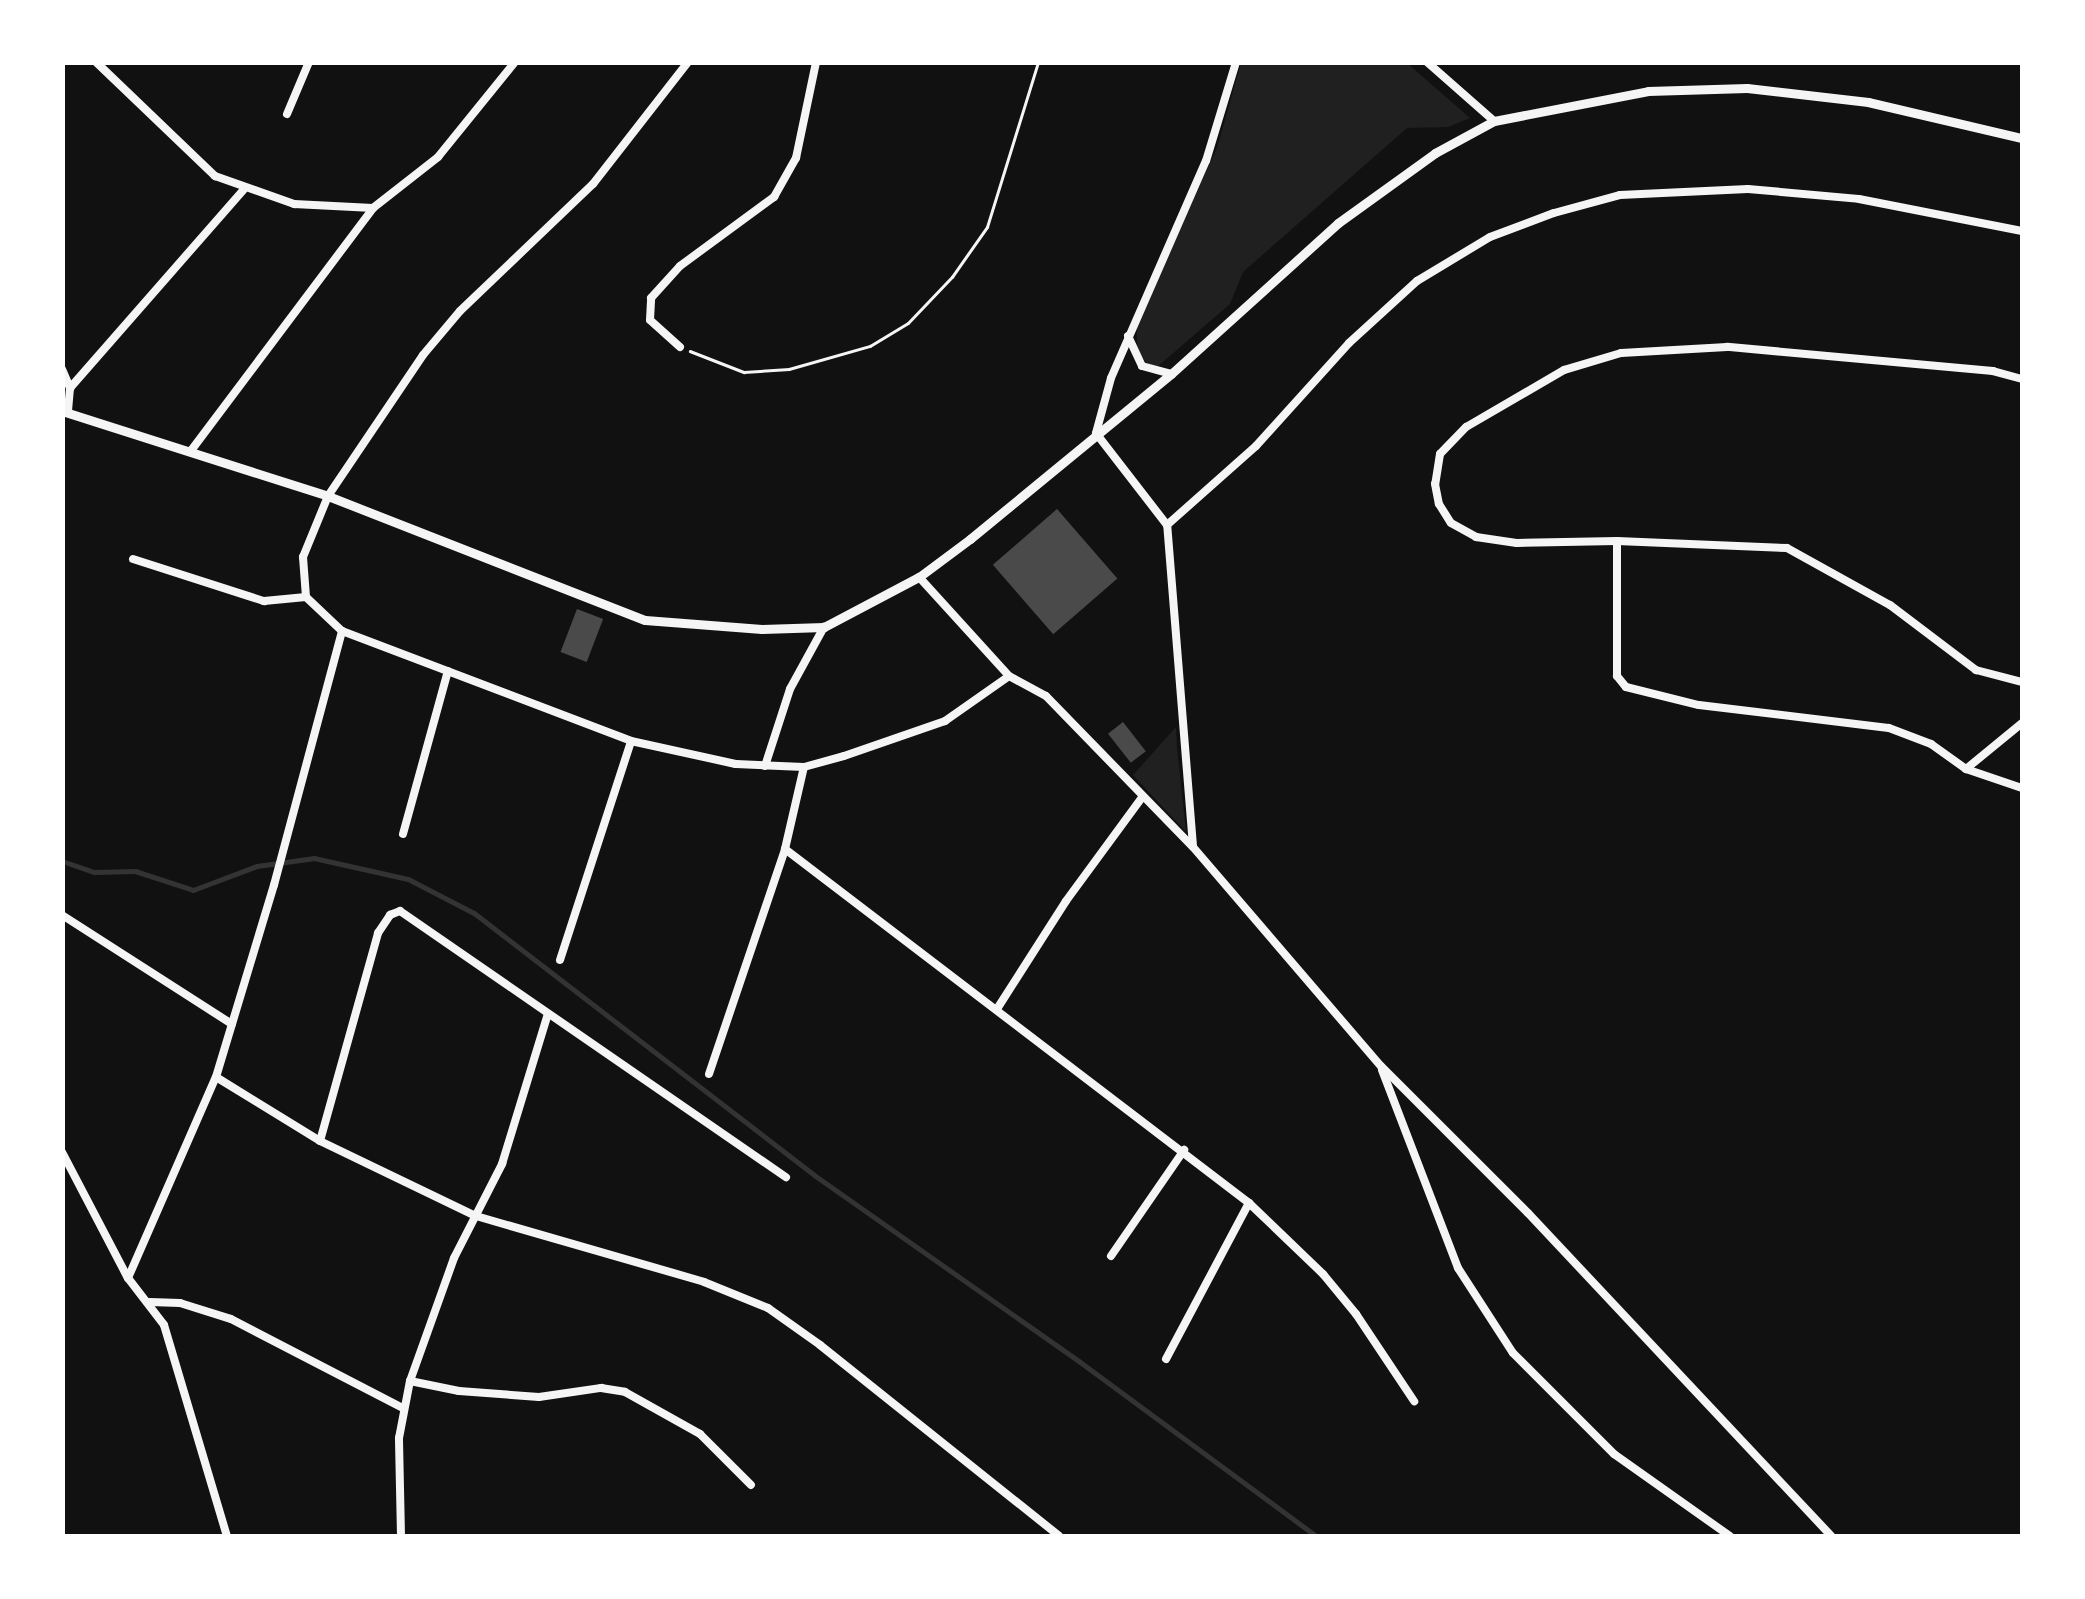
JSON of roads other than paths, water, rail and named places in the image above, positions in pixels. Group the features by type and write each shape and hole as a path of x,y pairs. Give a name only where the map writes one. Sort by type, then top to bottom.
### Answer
{"street":[{"path":"96,62 215,176 294,204 373,208"},
{"path":"287,114 309,62"},
{"path":"190,452 373,208 438,157 515,62"},
{"path":"688,62 583,194 439,334 328,496 303,557 306,597 342,631 631,740 704,760 804,768 945,721 1008,676"},
{"path":"680,347 650,320 647,308 651,298 680,266 774,196 796,158 816,62"},
{"path":"1193,846 1167,525 1096,434 1101,405 1128,336 1206,161 1236,62"},
{"path":"1426,62 1494,122"},
{"path":"244,188 70,388 65,412 328,496 645,620 762,628 824,626 919,577 1170,374 1367,201 1435,154 1494,122 1648,91 1747,88 1868,102 2022,138"},
{"path":"1167,525 1256,446 1349,343 1417,282 1490,237 1554,213 1620,195 1748,189 1859,199 2022,231"},
{"path":"1128,336 1142,366 1170,374"},
{"path":"2022,379 1993,370 1727,347 1621,353 1564,370 1466,427 1440,454 1436,484 1450,523 1476,537 1517,543 1617,541 1788,548 1890,605 1976,670 2022,682"},
{"path":"62,369 70,388"},
{"path":"1617,541 1620,684 1698,705 1866,724 1913,736 1966,768 2022,788"},
{"path":"132,559 264,600 306,597"},
{"path":"919,577 1008,676 1046,696 1193,846 1381,1066 1528,1213 1831,1536"},
{"path":"765,766 790,689 824,626"},
{"path":"128,1278 216,1077 274,886 342,631"},
{"path":"403,834 448,671"},
{"path":"1966,768 2022,723"},
{"path":"560,960 631,740"},
{"path":"708,1074 785,849 804,768"},
{"path":"996,1009 1066,901 1143,796"},
{"path":"785,849 1249,1203 1323,1274 1356,1314 1414,1401"},
{"path":"320,1142 378,933 390,914 400,911 413,916 786,1177"},
{"path":"62,916 232,1024"},
{"path":"401,1536 402,1408 454,1258 502,1164 548,1014"},
{"path":"1381,1066 1458,1268 1513,1353 1614,1454 1730,1536"},
{"path":"216,1077 320,1142 476,1216 704,1282 768,1308 820,1344 1059,1536"},
{"path":"1111,1256 1184,1150"},
{"path":"62,1152 128,1278 150,1302 173,1348 227,1536"},
{"path":"1166,1359 1249,1203"},
{"path":"150,1302 180,1303 231,1319 402,1408"},
{"path":"410,1381 459,1392 539,1397 600,1388 625,1392 700,1434 751,1485"}],"waterway":[{"path":"62,861 94,872 135,871 193,890 257,866 314,858 408,879 474,913 814,1175 1080,1362 1316,1536"}]}
